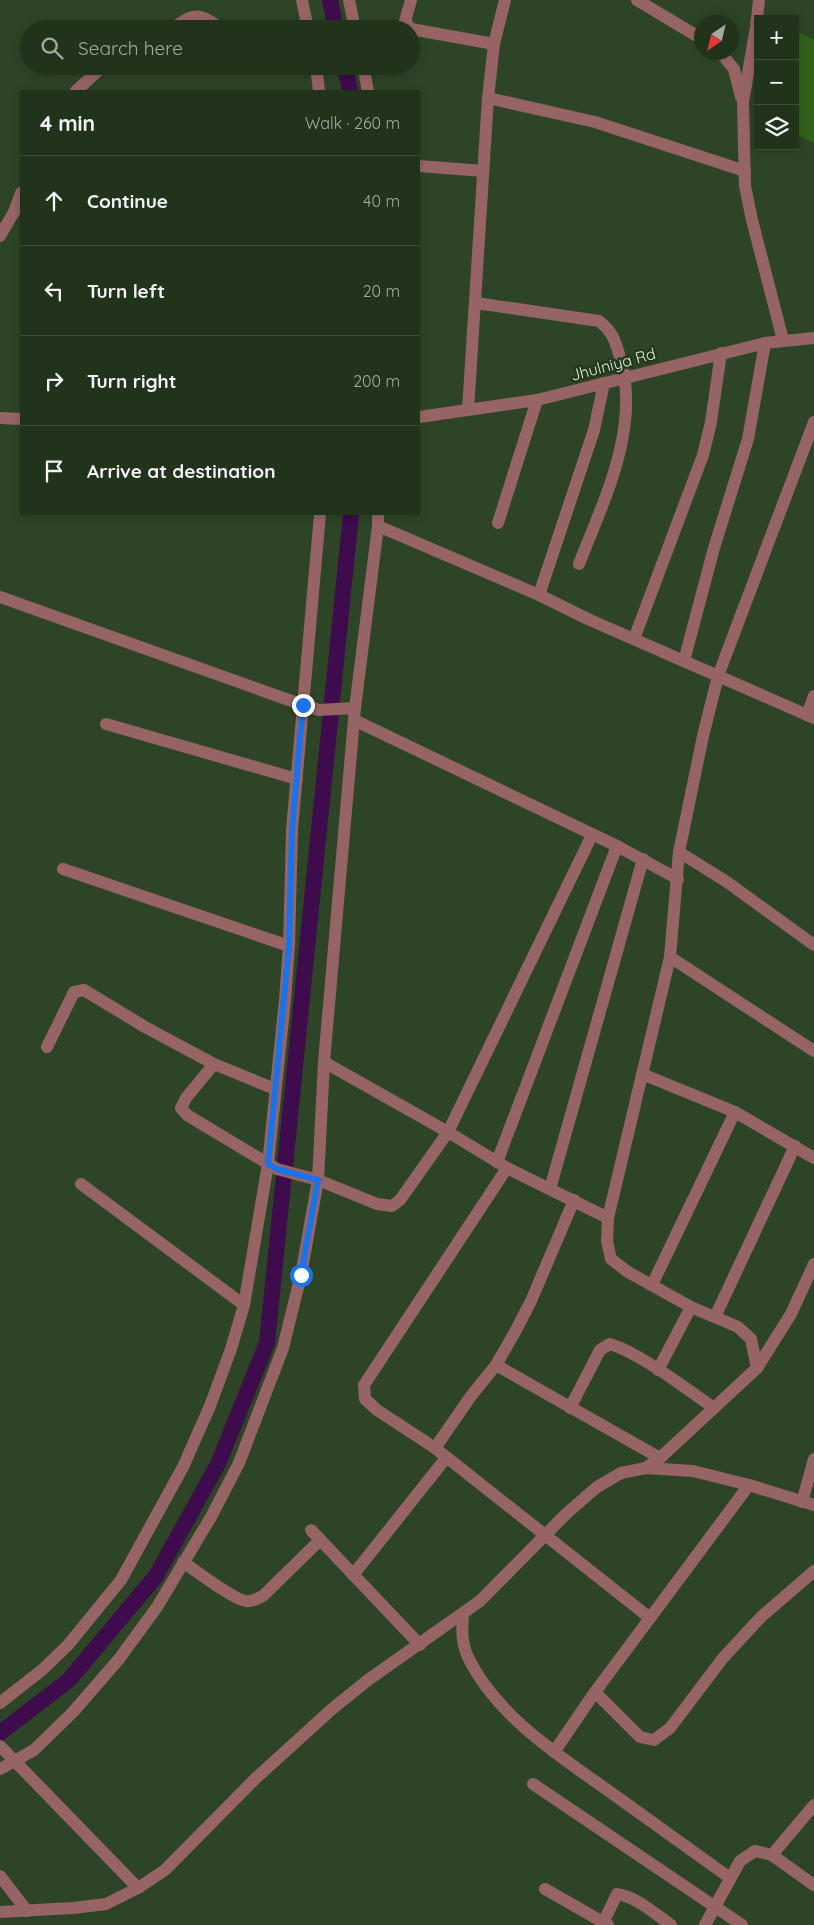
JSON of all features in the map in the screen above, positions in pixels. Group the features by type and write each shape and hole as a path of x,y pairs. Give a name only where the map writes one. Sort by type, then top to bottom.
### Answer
{"street":[{"path":"302,0 306,20"},
{"path":"349,0 353,20"},
{"path":"405,20 411,0"},
{"path":"468,410 488,98 494,44 505,0"},
{"path":"637,0 694,34"},
{"path":"742,102 759,0"},
{"path":"185,20 198,15 209,20"},
{"path":"420,31 494,44"},
{"path":"727,60 734,69 742,102 745,186 783,340"},
{"path":"77,90 93,75"},
{"path":"317,75 319,90"},
{"path":"365,75 368,90"},
{"path":"488,98 595,122 745,171"},
{"path":"420,166 483,171"},
{"path":"0,236 14,212 20,195"},
{"path":"476,304 600,322 610,330 625,376 626,410 617,458 609,487 579,564"},
{"name":"Jhulniya Rd","path":"420,417 537,400 604,384 625,376 765,343 814,338"},
{"path":"684,661 714,548 748,439 765,343"},
{"path":"634,638 703,456 711,422 721,353"},
{"path":"539,595 594,430 604,384"},
{"path":"498,523 537,400"},
{"path":"0,418 20,419"},
{"path":"757,1368 751,1339 738,1327 691,1307 628,1272 611,1259 607,1241 608,1218 670,957 679,852 703,736 718,676 814,422"},
{"path":"0,1703 42,1670 68,1645 121,1580 183,1467 210,1406 231,1349 244,1305 272,1166 275,1089 289,946 292,830 320,515"},
{"path":"0,1769 34,1750 73,1712 119,1659 157,1608 211,1517 239,1463 280,1356 301,1275 324,1062 351,713 378,520 590,620 811,716 814,696"},
{"path":"0,597 303,705 319,710 351,713 643,859 678,879"},
{"path":"106,724 297,779"},
{"path":"214,1064 186,1098 182,1108 187,1115 272,1166 377,1204 392,1206 400,1200 448,1132 592,835"},
{"path":"617,846 502,1165 364,1385 364,1399 377,1410 435,1448 650,1618"},
{"path":"679,852 727,882 814,945"},
{"path":"550,1189 643,859"},
{"path":"63,869 289,946"},
{"path":"670,957 814,1051"},
{"path":"47,1047 74,992 84,990 145,1027 214,1064 275,1089"},
{"path":"324,1062 448,1132 502,1165 608,1218"},
{"path":"642,1074 735,1112 814,1158"},
{"path":"652,1285 735,1112"},
{"path":"715,1317 795,1146"},
{"path":"81,1184 244,1305"},
{"path":"435,1448 496,1365 531,1301 574,1200"},
{"path":"646,1468 660,1458 757,1368 776,1341 791,1314 814,1264"},
{"path":"658,1370 691,1307"},
{"path":"570,1408 600,1350 610,1344 622,1348 658,1370 714,1408"},
{"path":"496,1365 660,1458"},
{"path":"353,1574 446,1458"},
{"path":"0,1912 27,1912 106,1904 138,1888 165,1870 255,1779 332,1708 480,1600 545,1535 597,1487 620,1473 646,1468 693,1471 750,1485 808,1503 814,1459"},
{"path":"554,1752 595,1692 750,1485"},
{"path":"311,1530 420,1645"},
{"path":"183,1562 231,1594 244,1601 254,1601 264,1595 320,1540"},
{"path":"595,1692 640,1737 654,1740 670,1728 723,1658 754,1624 814,1571"},
{"path":"463,1613 461,1638 468,1657 481,1679 524,1727 554,1752 730,1878"},
{"path":"1,1746 138,1888"},
{"path":"533,1784 715,1909 742,1925"},
{"path":"772,1855 814,1805"},
{"path":"705,1925 740,1861 756,1851 772,1855 814,1885"},
{"path":"0,1876 27,1912"},
{"path":"545,1889 604,1924 617,1894 626,1895 671,1925"}],"green space":[{"path":"799,32 814,40 814,143 799,136"}],"waterway":[{"path":"330,0 334,20"},
{"path":"347,75 350,90"},
{"path":"0,1733 69,1680 156,1576 218,1464 267,1343 351,515"}],"route":[{"path":"301,1275 318,1180 277,1169 268,1164 285,1000 289,946 292,830 303,705"}]}
